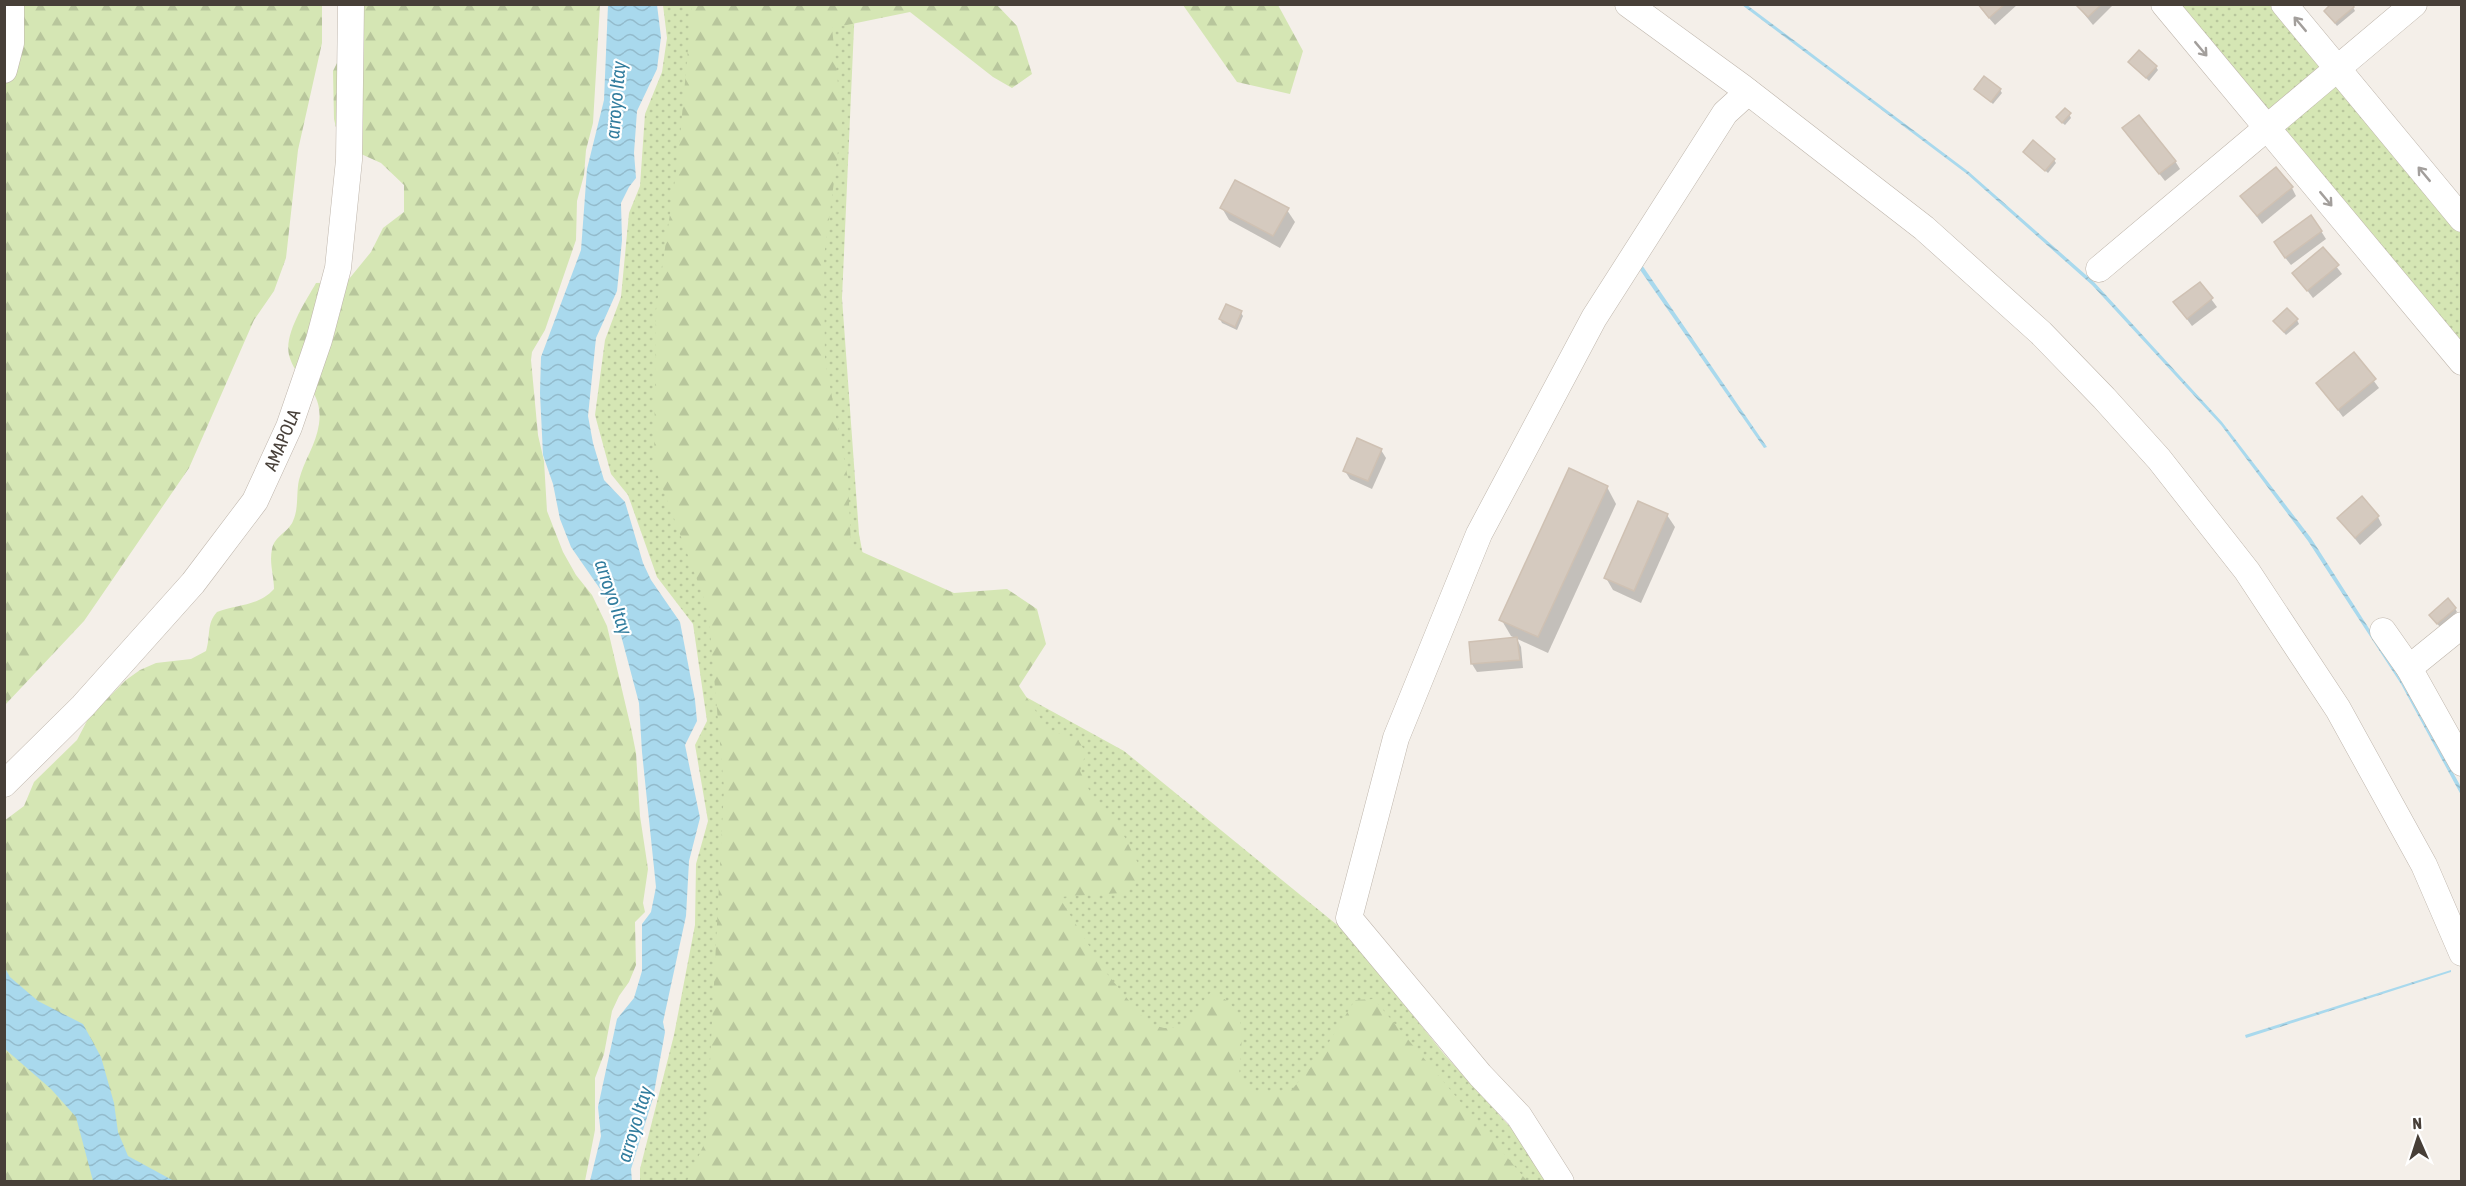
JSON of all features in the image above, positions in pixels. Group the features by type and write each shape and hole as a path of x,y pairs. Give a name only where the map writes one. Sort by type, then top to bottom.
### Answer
{"street":[{"path":"4,70 11,43 11,4"},
{"name":"AMAPOLA","path":"4,784 83,706 193,583 255,501 289,427 319,340 338,268 349,160 351,4"},
{"path":"1628,4 1748,92 1932,235 2041,333 2159,459 2247,571 2338,708 2424,865 2462,953"},
{"path":"2163,4 2462,362"},
{"path":"2284,4 2462,219"},
{"path":"2099,269 2414,4"},
{"path":"1561,1182 1519,1116 1480,1075 1349,918 1396,738 1479,534 1594,318 1725,113 1748,92"},
{"path":"2409,668 2462,625"},
{"path":"2383,631 2409,668 2462,763"}],"green space":[{"path":"5,5 322,5 322,43 298,150 286,258 274,291 254,320 189,468 84,621 5,705"},
{"path":"358,5 600,5 593,123 577,201 576,240 545,330 532,352 531,360 538,435 544,461 547,511 563,552 576,575 592,595 607,626 636,753 640,816 648,869 643,903 645,912 635,922 636,965 612,1011 604,1054 595,1078 595,1130 585,1181 5,1181 4,821 24,806 34,782 77,740 89,717 126,680 156,663 191,659 206,651 210,626 217,612 255,602 274,589 272,549 276,540 293,521 299,480 319,424 319,412 314,393 297,372 289,355 288,346 293,327 316,283 341,282 349,279 371,252 383,228 404,212 404,185 381,163 350,149 338,136 334,119 333,71 356,25"},
{"path":"663,5 855,5 842,298 859,534 874,614 850,1181 640,1181 640,1169 674,1035 695,925 696,864 708,821 695,745 707,721 693,624 657,577 628,495 611,474 595,415 605,340 621,297 629,213 640,186 645,114 662,72 667,38"},
{"path":"692,5 997,5 1017,26 1032,74 1012,88 993,77 910,12 832,28 842,121 824,257 825,361 848,479 851,547 954,593 1007,589 1037,609 1046,644 1019,686 1049,731 1077,738 1086,753 1080,771 1092,796 1120,828 1144,875 1121,893 1059,897 1104,970 1148,1024 1164,1028 1179,1028 1211,992 1233,1007 1239,1017 1242,1039 1239,1079 1251,1091 1289,1093 1321,1055 1355,1000 1374,999 1527,1181 687,1181 706,1140 724,788 708,609 654,465 656,310 678,159"},
{"path":"1183,5 1278,5 1303,51 1290,94 1237,82"},
{"path":"2176,5 2273,5 2322,66 2268,112"},
{"path":"2335,87 2342,89 2461,233 2461,347 2286,136 2285,129"},
{"path":"917,637 1124,751 1347,933 1444,1054 1511,1128 1547,1181 878,1182"}],"water":[{"name":"arroyo Itay","path":"608,5 657,5 661,37 657,69 637,111 634,153 636,178 621,203 622,240 617,291 596,338 588,416 604,480 625,502 643,563 651,580 680,622 697,721 685,745 700,818 689,861 686,916 663,1022 665,1032 653,1098 631,1169 632,1182 590,1181 601,1136 598,1107 617,1019 634,998 642,971 642,924 651,912 656,887 639,703 614,609 571,547 560,519 553,484 543,455 540,393 541,357 581,250 587,169 604,100"},
{"path":"1742,5 1747,5 1969,172 2094,282 2222,422 2311,538 2404,683 2461,787 2461,795 2401,684 2308,541 2221,425 2092,285 1967,174"},
{"path":"1642,265 1767,447 1764,448 1638,267"},
{"path":"5,968 10,977 38,1001 83,1024 101,1057 114,1103 118,1132 128,1156 174,1181 93,1181 76,1117 51,1089 5,1049"},
{"path":"2451,970 2451,972 2246,1038 2245,1035"}],"building":[{"path":"1978,4 2005,4 1989,18"},
{"path":"2075,4 2102,4 2088,17"},
{"path":"2331,4 2353,4 2354,7 2335,23 2324,11"},
{"path":"2139,50 2157,66 2146,78 2128,62"},
{"path":"1984,76 2001,89 1991,102 1974,89"},
{"path":"2065,108 2071,113 2062,123 2056,117"},
{"path":"2139,115 2176,161 2159,174 2122,128"},
{"path":"2033,140 2055,159 2045,171 2023,152"},
{"path":"2276,167 2293,187 2257,216 2240,196"},
{"path":"1235,180 1289,208 1273,236 1220,208"},
{"path":"2311,215 2322,231 2285,258 2274,242"},
{"path":"2323,247 2339,265 2307,291 2292,273"},
{"path":"2200,282 2213,298 2187,319 2173,302"},
{"path":"1226,304 1242,311 1235,327 1219,319"},
{"path":"2287,308 2298,319 2284,332 2273,321"},
{"path":"2354,352 2376,379 2338,410 2316,383"},
{"path":"1357,438 1382,449 1368,481 1343,471"},
{"path":"1569,468 1608,486 1538,637 1499,620"},
{"path":"2362,496 2379,516 2355,538 2337,518"},
{"path":"1638,501 1668,514 1634,591 1604,578"},
{"path":"2448,598 2456,608 2437,624 2429,615"},
{"path":"1517,637 1520,660 1471,664 1469,642"}]}
